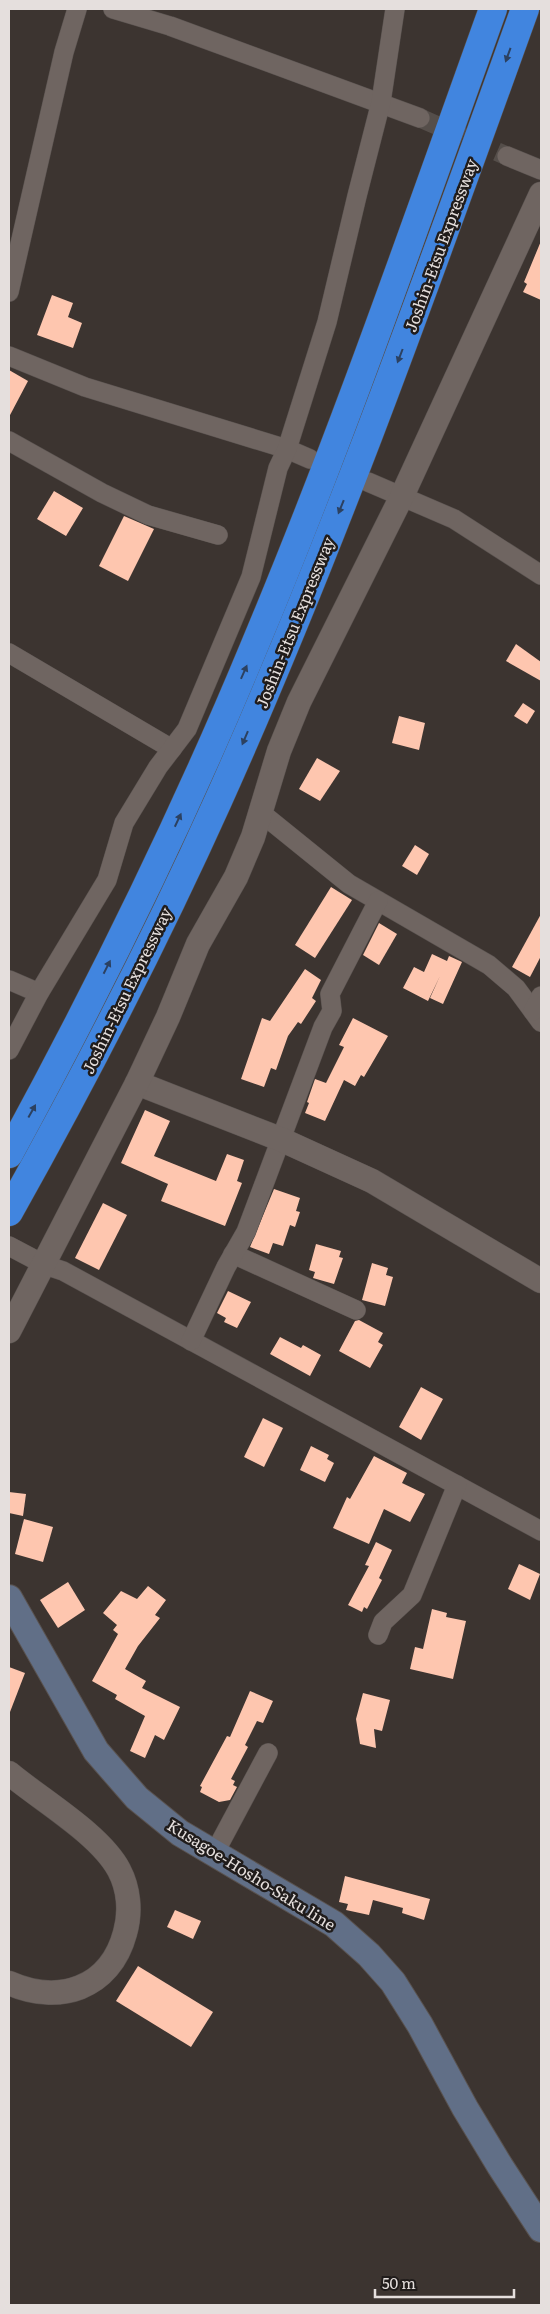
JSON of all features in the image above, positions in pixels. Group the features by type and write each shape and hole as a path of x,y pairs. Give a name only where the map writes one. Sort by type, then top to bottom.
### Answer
{"highway":[{"name":"Joshin-Etsu Expressway","path":"9,1154 127,929 192,790 250,657 316,494 378,330 493,9"},
{"name":"Joshin-Etsu Expressway","path":"9,1212 81,1081 150,942 217,803 281,656 404,344 525,9"}],"main road":[{"name":"Kusagoe-Hosho-Saku line","path":"9,1598 76,1718 101,1758 138,1798 180,1832 214,1854 334,1924 354,1940 392,1982 420,2025 465,2108 541,2229"}],"street":[{"path":"9,292 64,52 77,9"},
{"path":"112,9 170,26 382,102 420,118"},
{"path":"9,1050 40,993 107,880 124,823 158,767 187,729 251,577 278,468 287,449 327,322 382,102 395,9"},
{"path":"507,156 541,170"},
{"path":"9,1332 39,1262 137,1083 198,944 236,877 253,837 279,752 296,710 402,496 541,194"},
{"path":"9,356 85,387 287,449 310,459"},
{"path":"9,441 102,493 148,515 218,535"},
{"path":"368,482 454,519 541,575"},
{"path":"9,653 172,749"},
{"path":"260,812 348,884 489,965 505,977 538,1010"},
{"path":"191,1341 233,1254 246,1232 323,1027 332,1011 330,994 378,901"},
{"path":"9,980 40,993"},
{"path":"137,1083 280,1139 389,1190 541,1281"},
{"path":"9,1246 39,1262 63,1271 541,1531"},
{"path":"233,1254 356,1310"},
{"path":"378,1635 383,1622 412,1595 457,1485"},
{"path":"214,1854 268,1753"},
{"path":"9,1773 92,1839 109,1855 119,1870 126,1888 129,1905 127,1925 116,1957 106,1970 94,1980 66,1992 52,1993 36,1992 9,1983"}],"building":[{"path":"541,241 541,300 523,292 527,284 524,282"},
{"path":"52,295 73,303 68,317 82,323 73,348 37,335"},
{"path":"9,370 28,381 9,417"},
{"path":"54,491 83,508 66,536 37,519"},
{"path":"124,516 154,529 128,581 99,566"},
{"path":"516,644 541,662 541,681 506,661"},
{"path":"523,703 535,711 527,724 514,716"},
{"path":"399,716 425,723 419,750 392,743"},
{"path":"317,758 340,771 320,801 299,789"},
{"path":"415,845 429,854 417,875 402,866"},
{"path":"331,887 352,900 315,958 295,945"},
{"path":"541,914 541,956 530,977 512,967"},
{"path":"379,923 397,934 379,965 363,955"},
{"path":"432,954 447,961 449,956 462,962 443,1004 430,998 440,976 428,1001 403,988 414,967 424,972"},
{"path":"305,969 321,980 312,998 316,1001 301,1024 298,1022 288,1036 276,1070 271,1068 264,1087 241,1079 262,1018 270,1021"},
{"path":"353,1018 388,1036 364,1077 361,1075 355,1086 344,1080 325,1121 305,1113 309,1103 307,1102 315,1079 326,1083 344,1047 339,1045"},
{"path":"145,1110 170,1121 154,1156 216,1181 227,1154 244,1160 237,1181 242,1183 225,1226 161,1201 168,1184 121,1163"},
{"path":"274,1189 300,1198 296,1211 300,1212 295,1227 290,1225 283,1246 273,1243 269,1254 250,1247"},
{"path":"103,1203 127,1215 99,1270 75,1258"},
{"path":"316,1244 341,1251 339,1257 343,1258 334,1284 313,1278 315,1272 309,1270"},
{"path":"372,1263 388,1268 386,1275 393,1277 385,1306 362,1300"},
{"path":"228,1291 251,1302 237,1328 224,1322 226,1318 217,1313"},
{"path":"359,1320 383,1333 378,1342 383,1345 370,1368 339,1351 355,1321"},
{"path":"280,1337 301,1348 303,1345 321,1355 310,1376 270,1354"},
{"path":"421,1387 443,1399 421,1440 399,1427"},
{"path":"263,1418 283,1428 264,1467 244,1457"},
{"path":"311,1446 329,1455 327,1459 334,1463 325,1482 300,1470"},
{"path":"374,1456 407,1473 402,1483 425,1494 410,1522 384,1509 369,1544 333,1528 347,1497 350,1499"},
{"path":"9,1492 26,1494 23,1516 9,1513"},
{"path":"24,1519 53,1527 43,1562 15,1554"},
{"path":"376,1542 392,1550 379,1578 382,1580 367,1609 364,1607 362,1612 348,1605 369,1566 365,1565"},
{"path":"519,1564 540,1574 530,1600 508,1589"},
{"path":"68,1582 85,1610 58,1628 40,1600"},
{"path":"148,1586 166,1600 155,1615 160,1618 138,1646 125,1669 146,1681 142,1688 180,1707 164,1740 155,1735 145,1758 130,1751 145,1716 115,1699 117,1695 92,1681 118,1634 113,1630 117,1625 103,1613 121,1591 137,1599"},
{"path":"432,1609 447,1613 446,1617 466,1621 453,1679 410,1669 415,1647 423,1649"},
{"path":"9,1667 25,1673 10,1712 9,1712"},
{"path":"250,1691 273,1701 263,1723 257,1721 245,1745 248,1747 231,1779 235,1781 233,1785 237,1787 230,1800 219,1802 200,1792 202,1787 200,1786 227,1736 230,1737"},
{"path":"363,1693 390,1700 382,1731 374,1729 376,1748 360,1744 356,1719"},
{"path":"345,1876 430,1899 424,1920 402,1913 403,1908 373,1900 369,1915 346,1910 348,1904 339,1902"},
{"path":"175,1910 201,1921 193,1939 167,1927"},
{"path":"138,1966 213,2012 191,2047 116,2001"}],"tunnel":[{"path":"420,118 507,156"}]}
